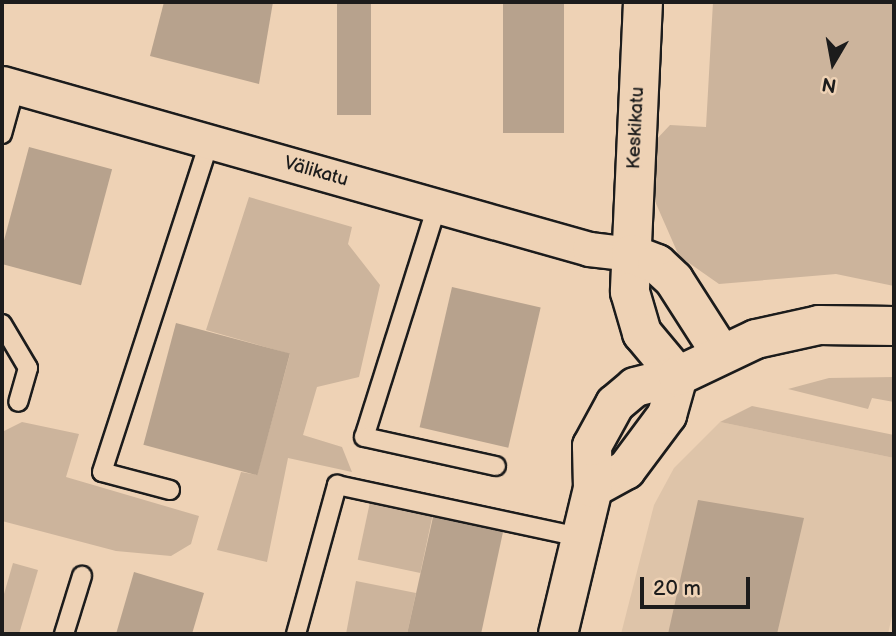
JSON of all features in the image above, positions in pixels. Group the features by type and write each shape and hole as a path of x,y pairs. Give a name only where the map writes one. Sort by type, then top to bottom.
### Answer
{"street":[{"name":"Keskikatu","path":"643,2 630,292 642,333 678,376"},
{"name":"Välikatu","path":"8,85 589,249 631,254"},
{"path":"631,254 657,264 674,280 720,352"},
{"path":"558,634 593,488 592,446 615,404 635,387 678,376 720,352 819,325 894,326"}],"lane":[{"path":"2,134 8,85"},
{"path":"170,489 102,472 209,142"},
{"path":"437,206 364,437 496,466"},
{"path":"2,324 28,368 18,402"},
{"path":"296,634 337,485 580,537"},
{"path":"64,634 82,576"}],"shaded area":[{"path":"713,2 894,2 894,286 836,274 719,284 679,256 650,190 653,143 670,125 706,127"},
{"path":"249,197 352,227 348,244 380,285 359,377 317,387 303,435 342,447 352,472 288,458 267,562 217,550 241,472 257,475 290,354 206,330"},
{"path":"894,377 894,402 872,398 868,409 788,389 829,378"},
{"path":"752,406 894,435 894,458 720,422"},
{"path":"22,422 79,434 66,477 199,516 191,544 171,556 116,551 2,521 2,432"},
{"path":"720,422 894,458 894,607 888,634 621,634 654,505 674,468"},
{"path":"370,502 433,515 420,573 358,560"},
{"path":"13,563 38,570 19,634 2,634 2,601"},
{"path":"356,581 416,593 407,634 346,634"}],"building":[{"path":"164,2 273,2 259,84 150,56"},
{"path":"337,2 371,2 371,115 337,115"},
{"path":"503,2 564,2 564,133 503,133"},
{"path":"29,147 112,169 81,285 2,264 2,248"},
{"path":"452,287 541,307 508,448 420,427"},
{"path":"176,323 290,354 257,475 143,445"},
{"path":"698,500 804,518 777,634 668,634"},
{"path":"433,517 503,532 481,634 407,634"},
{"path":"134,572 204,593 192,634 116,634"}]}
